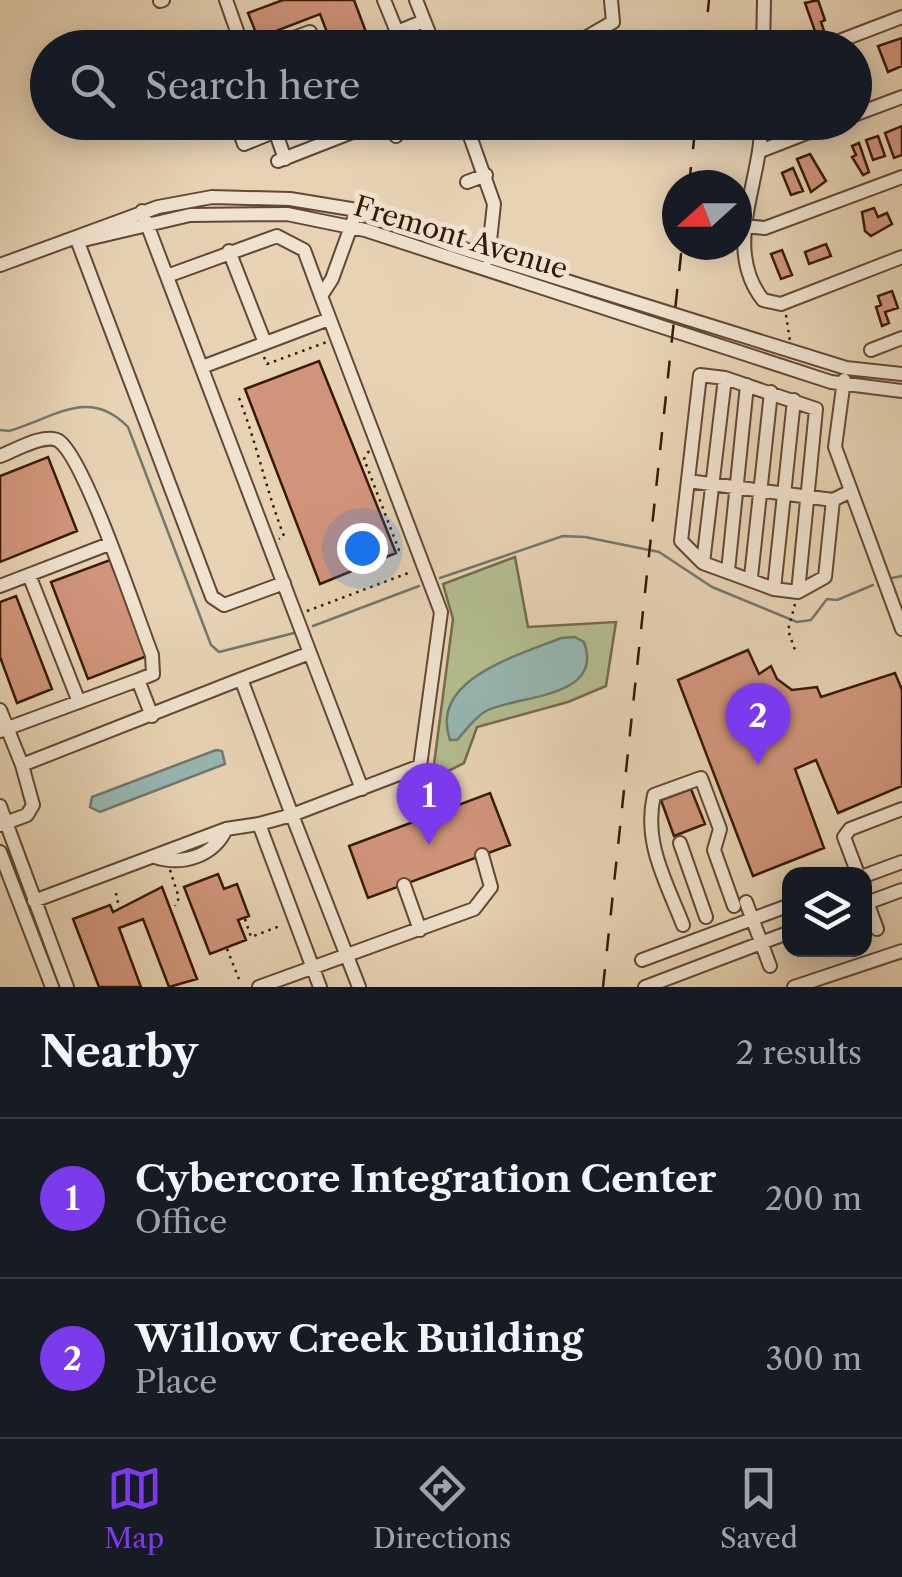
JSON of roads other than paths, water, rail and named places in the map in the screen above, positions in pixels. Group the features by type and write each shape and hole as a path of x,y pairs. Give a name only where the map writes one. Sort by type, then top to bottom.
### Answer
{"street":[{"path":"226,0 237,30"},
{"path":"384,0 395,30"},
{"path":"416,0 428,30"},
{"path":"604,30 614,14 611,0"},
{"path":"763,30 764,0"},
{"path":"867,30 902,16"},
{"path":"401,30 424,21"},
{"path":"872,108 902,97"},
{"path":"277,140 282,160 333,140"},
{"path":"472,140 494,204 485,269"},
{"path":"752,174 763,150 762,140"},
{"path":"763,150 789,140"},
{"path":"467,182 486,175"},
{"path":"752,227 764,228 902,177"},
{"name":"Fremont Avenue","path":"0,265 212,198 260,196 357,210 846,368 902,374"},
{"path":"321,296 332,279 357,210"},
{"name":"Fremont Avenue","path":"145,218 287,214 351,227 844,384 902,392"},
{"path":"145,218 362,788"},
{"path":"76,238 212,597 224,605 284,583"},
{"path":"34,901 226,830 292,815 420,766 441,612 304,250 287,238 265,238 166,276"},
{"path":"229,250 263,347"},
{"path":"750,260 756,292 762,300 774,304 902,257"},
{"path":"202,367 330,319"},
{"path":"871,350 902,338"},
{"path":"846,368 835,446 902,628"},
{"path":"796,595 816,409 725,378 700,375 681,541 703,563 796,595 824,576 833,500"},
{"path":"703,563 725,378"},
{"path":"728,571 747,385"},
{"path":"750,577 771,392"},
{"path":"774,589 794,400"},
{"path":"0,456 50,438 60,442 82,476 152,655 153,674 4,730"},
{"path":"688,482 833,500 850,491"},
{"path":"0,586 108,544"},
{"path":"29,574 78,702"},
{"path":"22,765 310,653"},
{"path":"241,679 359,987"},
{"path":"138,680 152,716"},
{"path":"0,710 33,805 27,815 4,824"},
{"path":"683,926 652,853 649,818 654,795 701,778 720,830 714,850 740,904 752,918 770,966"},
{"path":"0,806 67,987"},
{"path":"857,867 844,837 850,830 902,809"},
{"path":"258,824 320,987"},
{"path":"680,844 706,916"},
{"path":"0,852 52,987"},
{"path":"259,987 348,958 474,909 490,887 482,855"},
{"path":"872,872 902,862"},
{"path":"404,884 420,930"},
{"path":"872,898 902,890"},
{"path":"642,960 782,907"},
{"path":"872,916 877,929"},
{"path":"645,987 782,935"},
{"path":"794,987 902,951"}],"water":[{"path":"575,637 584,642 587,661 582,675 570,685 486,711 457,740 450,740 447,719 452,701 465,685 502,662 561,638"},
{"path":"222,751 225,764 100,812 90,807 92,797"}],"waterway":[{"path":"0,430 9,431 86,407 114,415 128,427 211,645 219,652 294,633"},
{"path":"440,578 563,536 659,552 712,587 797,622 811,620 827,599 837,600 873,585"},
{"path":"892,578 902,576"},
{"path":"313,626 419,586"}],"railway":[{"path":"706,30 709,0"},
{"path":"691,170 694,140"},
{"path":"603,987 680,260"}],"place":[{"name":"Willow Creek Building","path":"758,765"},
{"name":"Cybercore Integration Center","path":"429,845"}]}
